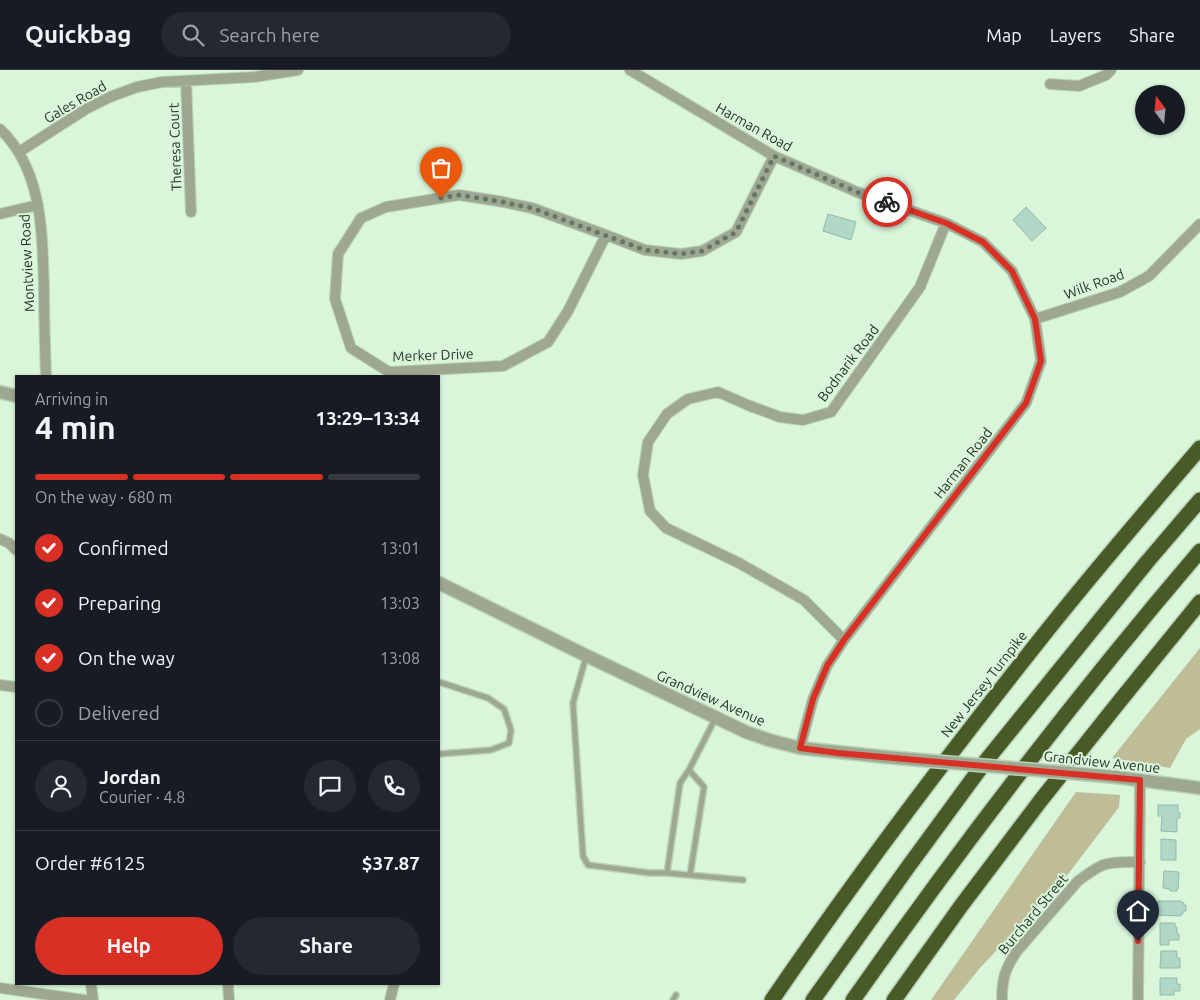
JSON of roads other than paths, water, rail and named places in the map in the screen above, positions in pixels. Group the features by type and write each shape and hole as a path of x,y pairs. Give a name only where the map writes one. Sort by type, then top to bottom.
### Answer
{"highway":[{"name":"New Jersey Turnpike","path":"772,1000 881,845 958,744 1039,641 1200,448"},
{"path":"813,1000 902,875 986,762 1147,562 1200,500"},
{"path":"853,1000 934,886 1012,782 1200,551"},
{"path":"894,1000 961,906 1041,800 1200,602"}],"street":[{"name":"Gales Road","path":"19,152 86,109 110,97 137,87 162,82 254,77 298,70"},
{"path":"1050,84 1079,86 1106,75 1111,70"},
{"name":"Harman Road","path":"633,71 774,156 857,192 946,223 983,242 1012,271 1035,319 1041,361 1026,403 844,640 827,666 813,699 800,748"},
{"name":"Theresa Court","path":"186,81 192,212"},
{"name":"Montview Road","path":"0,129 19,152 34,186 38,205 42,240 46,375"},
{"name":"Merker Drive","path":"606,235 568,311 548,342 503,366 389,372 351,348 335,299 335,290 338,254 361,218 386,207 459,195 532,208 606,235 645,250 681,254 702,251 736,232 774,156"},
{"path":"0,214 38,205"},
{"name":"Bodnarik Road","path":"844,640 804,600 740,563 666,528 650,511 643,475 648,442 667,414 688,399 718,392 780,417 803,420 831,412 920,287 946,223"},
{"name":"Wilk Road","path":"1035,319 1120,292 1149,276 1200,224"},
{"path":"0,392 15,396"},
{"path":"0,539 15,549"},
{"name":"Grandview Avenue","path":"440,583 716,719 769,740 800,748 1116,777 1200,788"},
{"path":"0,685 15,688"},
{"path":"1138,1000 1140,780"},
{"name":"Burchard Street","path":"1002,1000 1004,976 1009,963 1017,951 1078,881 1104,865 1120,862 1140,862"},
{"path":"91,985 93,1000"},
{"path":"228,985 229,1000"},
{"path":"390,1000 394,985"},
{"path":"0,988 85,1000"}],"lane":[{"path":"586,656 573,703 583,856 588,866 743,880"},
{"path":"440,682 488,698 504,709 511,730 509,744 491,750 440,754"},
{"path":"667,873 680,783 716,719"},
{"path":"689,770 704,787 690,875"}]}
